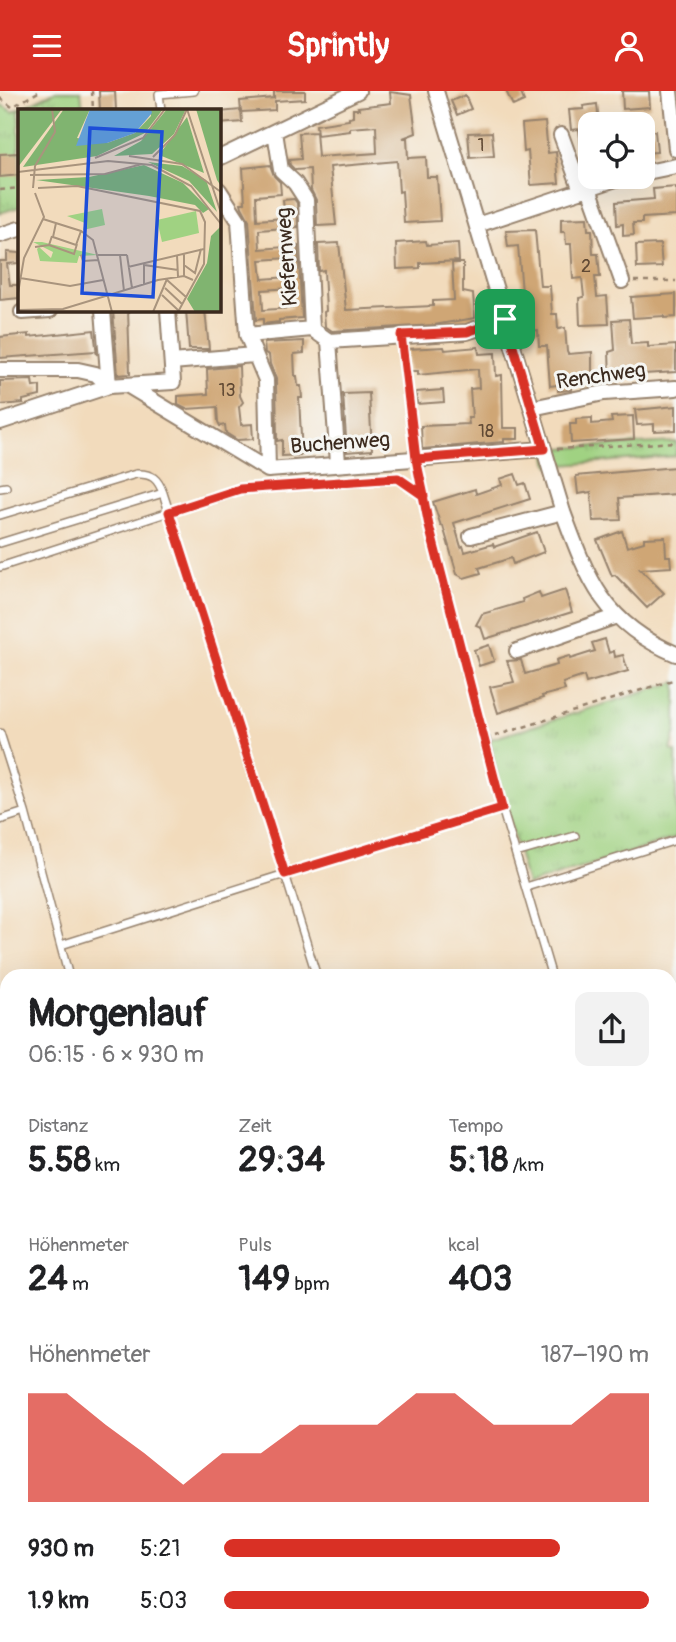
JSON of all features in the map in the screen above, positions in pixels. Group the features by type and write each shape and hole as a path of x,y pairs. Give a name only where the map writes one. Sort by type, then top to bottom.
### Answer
{"street":[{"path":"220,158 275,132 338,96 358,91"},
{"path":"436,91 563,512 583,565 596,591 617,616 640,634 676,654"},
{"path":"670,91 676,149"},
{"name":"Kiefernweg","path":"275,132 281,170 295,183 306,200 312,329 329,341"},
{"path":"561,135 578,173"},
{"path":"655,170 676,166"},
{"path":"477,225 585,189 622,281"},
{"path":"220,192 239,221 247,335 267,380 268,470"},
{"path":"0,235 18,229"},
{"path":"22,312 36,311"},
{"path":"103,311 109,386"},
{"path":"0,422 109,386 173,382 167,311"},
{"path":"338,463 329,341 467,332 505,319"},
{"path":"247,335 312,329"},
{"path":"172,362 254,355"},
{"path":"0,369 78,370 96,374 109,386"},
{"path":"127,385 268,470"},
{"name":"Renchweg","path":"532,408 604,393 676,388"},
{"name":"Buchenweg","path":"268,470 544,449"},
{"path":"471,536 563,512"},
{"path":"517,651 617,616"}],"lane":[{"path":"161,109 159,94 194,91"},
{"path":"0,515 136,474 145,473 154,477 163,493 315,969"},
{"path":"0,568 240,489 398,478 424,496"},
{"path":"0,543 163,493"},
{"path":"0,733 25,812 67,969"},
{"path":"486,739 502,808 550,969"},
{"path":"61,945 502,808"},
{"path":"0,820 25,812"},
{"path":"516,853 575,836"},
{"path":"526,887 676,841"}],"path":[{"path":"0,98 12,107 40,91"},
{"path":"92,91 93,109"},
{"path":"0,190 18,188"},
{"path":"622,281 676,281"},
{"path":"401,335 416,459"},
{"path":"544,449 676,442"},
{"path":"424,496 429,526 486,739 676,678"}],"green space":[{"path":"56,91 81,91 83,109 19,109"},
{"path":"0,104 13,112 18,110 18,207 0,213"},
{"path":"676,442 676,456 550,466 544,449"},
{"path":"676,682 676,730 671,750 676,752 676,838 527,885 488,740"}],"building":[{"path":"99,91 115,91 116,109 100,109"},
{"path":"274,91 305,91 305,99 275,101 275,110 241,112 240,101 274,98"},
{"path":"506,91 520,91 524,101 513,106"},
{"path":"622,91 649,91 650,107 623,109"},
{"path":"390,92 411,95 416,133 403,138 407,138 408,158 426,157 427,177 437,177 440,221 404,223 397,161 330,167 336,225 317,226 316,200 311,190 310,169 295,170 289,160 301,159 299,133 316,132 318,157 377,153 376,126 317,135 316,125 349,120 353,117 353,109 359,109 358,107 391,103"},
{"path":"465,95 471,109 457,115 451,101"},
{"path":"597,104 598,112 578,112 578,129 571,130 569,110 584,109 583,106"},
{"path":"241,110 242,122 220,124 220,112"},
{"path":"545,122 548,153 556,152 559,183 531,185 528,151 524,152 522,124"},
{"path":"492,132 494,156 470,158 468,133"},
{"path":"18,153 18,175 0,177 0,154"},
{"path":"270,165 274,176 280,182 281,194 256,196 257,220 285,218 283,200 294,199 297,203 298,227 259,230 260,249 298,246 302,318 263,324 263,319 256,320 249,220 241,203 245,203 243,168","holes":["288,258 289,277 262,279 260,260","290,288 292,308 263,310 262,290"]},
{"path":"676,187 676,216 642,218 642,223 633,223 634,235 623,236 623,224 617,225 616,202 654,199 655,189"},
{"path":"587,218 588,230 592,230 593,254 598,254 600,277 595,277 597,297 607,296 609,324 580,325 579,298 584,297 582,278 573,279 571,244 566,244 565,232 561,232 561,219"},
{"path":"535,230 540,286 550,286 552,314 557,314 558,329 565,328 567,352 592,352 592,378 573,379 571,390 558,391 558,385 550,386 547,346 539,346 538,330 532,331 530,303 523,303 518,246 508,247 506,231"},
{"path":"426,241 427,245 458,243 459,261 420,263 420,268 397,269 396,243"},
{"path":"339,243 346,310 433,306 433,301 454,300 452,263 463,263 463,292 473,294 475,318 434,325 332,331 325,326 324,270 319,271 318,244"},
{"path":"660,244 662,267 637,268 636,245"},
{"path":"7,252 18,253 18,263 7,264 10,285 18,285 18,298 0,300 0,261 7,261"},
{"path":"676,294 676,317 633,318 631,297"},
{"path":"113,311 128,311 130,374 118,375"},
{"path":"186,311 205,311 209,349 189,349"},
{"path":"629,319 631,344 648,343 648,347 676,345 676,372 610,376 609,352 615,350 613,320"},
{"path":"94,330 97,355 96,351 0,358 0,337 29,334 29,337"},
{"path":"304,341 304,353 294,354 295,376 298,386 301,386 302,398 299,398 302,455 282,456 282,440 277,441 276,379 269,355 265,353 264,343"},
{"path":"444,347 445,350 478,347 479,354 495,353 496,376 502,375 503,428 518,428 518,439 422,449 421,426 469,424 468,418 472,418 470,389 479,388 478,369 418,375 418,371 408,371 407,349"},
{"path":"239,366 240,396 243,402 239,407 241,425 252,424 253,439 237,440 226,433 225,425 220,426 218,422 217,407 186,409 178,405 178,396 208,394 207,369"},
{"path":"32,380 33,387 40,386 40,396 23,400 23,403 0,405 0,381"},
{"path":"443,390 444,402 417,404 416,392"},
{"path":"369,393 372,450 347,452 343,394"},
{"path":"676,406 676,430 654,431 654,424 637,425 635,410"},
{"path":"633,416 634,439 571,443 570,424 576,424 576,419 592,418 592,424 612,422 611,417"},
{"path":"675,467 676,494 619,498 621,520 593,521 591,492 578,494 576,476"},
{"path":"515,474 519,485 525,483 530,499 454,523 461,547 463,546 465,552 493,544 494,547 537,532 544,552 513,564 511,558 479,568 481,573 464,578 457,574 433,502 475,489 476,494 502,485 500,479"},
{"path":"622,531 627,547 644,542 644,538 665,537 666,556 670,556 671,567 640,569 664,593 647,608 615,575 612,576 597,540"},
{"path":"565,590 572,612 485,639 481,627 476,625 482,614 523,602 522,599 539,592 541,598"},
{"path":"605,639 609,653 614,651 615,657 623,655 628,671 586,683 584,676 563,683 565,690 498,713 490,687 514,682 507,661 521,660 525,674 557,665 556,660 569,656 570,659 595,651 592,643"},
{"path":"489,645 494,661 479,666 474,650"}],"route":[{"path":"505,319 467,332 401,335 416,459 424,496 398,478 240,489 169,512 285,874 502,808 429,526 424,496 416,459 544,449 505,319"}]}
